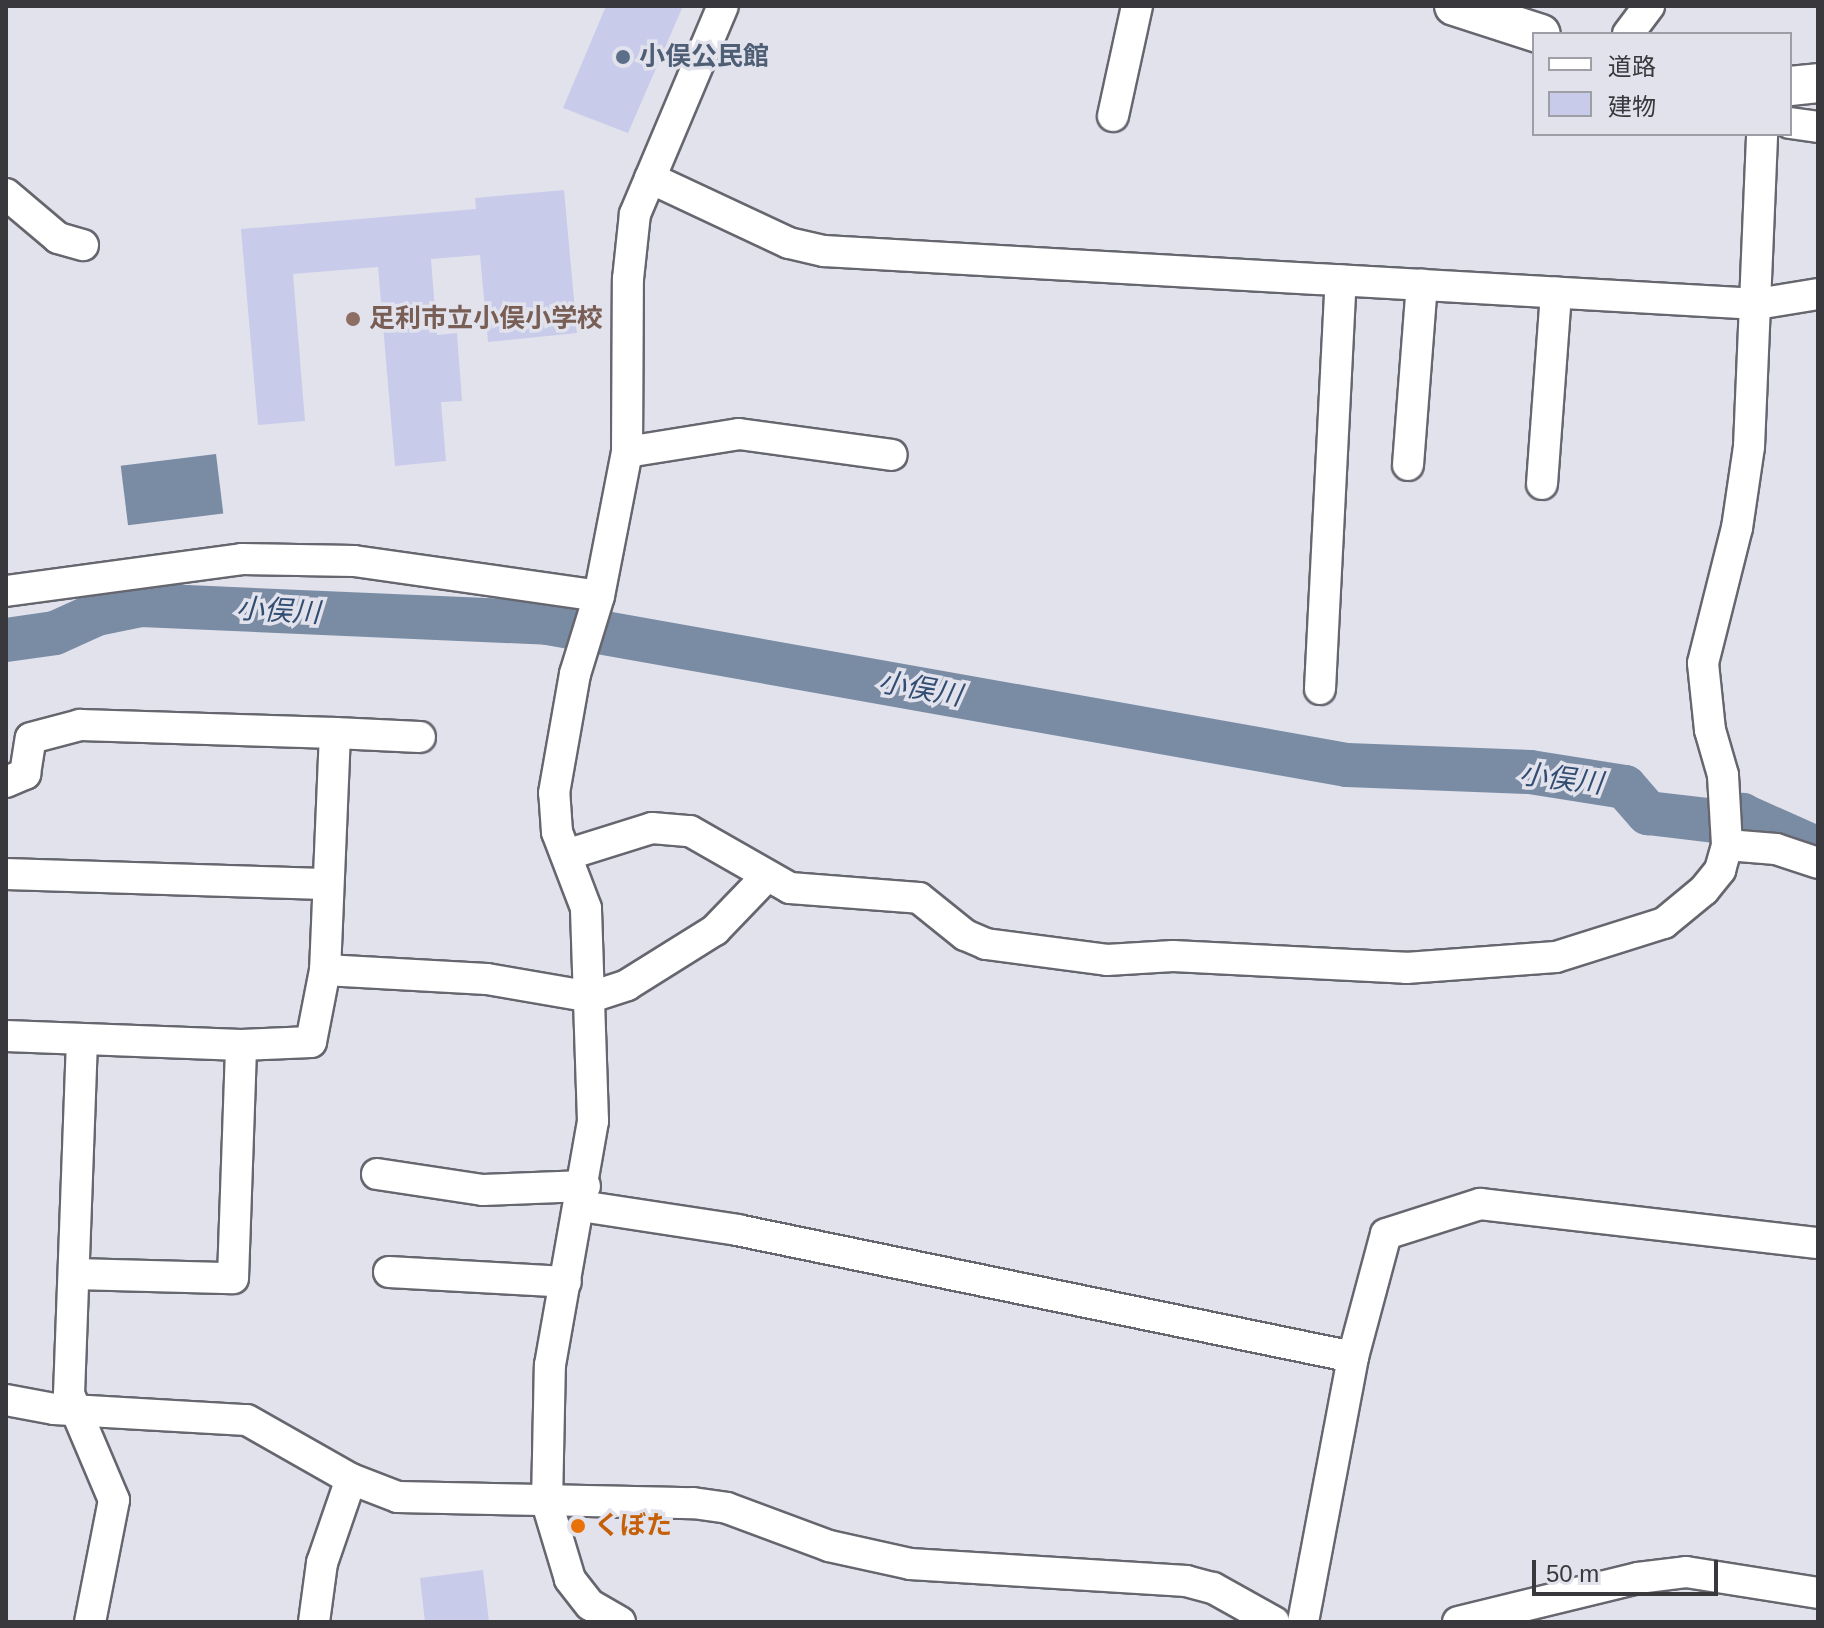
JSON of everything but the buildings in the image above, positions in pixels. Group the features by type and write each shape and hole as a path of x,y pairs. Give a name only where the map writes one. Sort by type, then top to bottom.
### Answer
{"main road":[{"path":"1454,6 1535,32"},
{"path":"1792,86 1818,83"}],"street":[{"path":"620,1622 590,1605 570,1579 547,1503 550,1365 583,1196 593,1121 586,908 569,854 557,832 554,793 627,452 628,279 635,214 723,6"},
{"path":"1113,116 1137,6"},
{"path":"1630,32 1649,6"},
{"path":"1792,123 1818,127"},
{"path":"569,854 652,828 675,828 709,841 765,878 807,891 919,898 965,935 1016,949 1107,960 1173,956 1406,968 1556,957 1664,923 1704,890 1720,870 1727,841 1723,775 1710,730 1703,663 1745,481 1757,304 1762,136"},
{"path":"650,178 789,243 824,251 1757,304 1818,294"},
{"path":"6,194 58,238 83,245"},
{"path":"1320,689 1341,281"},
{"path":"1408,465 1422,285"},
{"path":"1542,484 1556,293"},
{"path":"627,452 739,434 892,455"},
{"path":"6,591 242,559 354,561 597,601"},
{"path":"6,782 25,774 31,738 80,725 420,737"},
{"path":"6,1036 241,1045 311,1042 325,970 325,884 335,733"},
{"path":"1727,841 1776,849 1818,863"},
{"path":"6,874 325,884"},
{"path":"325,970 487,979 591,997 627,985 715,930 765,878"},
{"path":"82,1040 73,1410 114,1500 90,1622"},
{"path":"75,1274 233,1278 241,1045"},
{"path":"377,1174 483,1190 583,1196 1353,1357"},
{"path":"1303,1622 1353,1357 1381,1241 1386,1234 1467,1206 1818,1243"},
{"path":"389,1272 566,1282"},
{"path":"6,1400 73,1410 247,1420 351,1479 419,1500 547,1503 622,1499 727,1508 829,1546 910,1564 1160,1577 1213,1588 1274,1622"},
{"path":"314,1622 322,1563 351,1479"},
{"path":"1458,1622 1513,1614 1686,1572 1818,1593"}],"water":[{"path":"216,454 223,514 128,525 121,466"}],"waterway":[{"name":"小俣川","path":"6,640 55,633 97,614 141,605 548,623 1347,765 1530,772 1625,787 1648,813 1715,821 1742,815 1818,849"}],"place":[{"name":"小俣公民館","path":"623,57"},
{"name":"足利市立小俣小学校","path":"353,319"},
{"name":"くぼた","path":"578,1526"}]}
